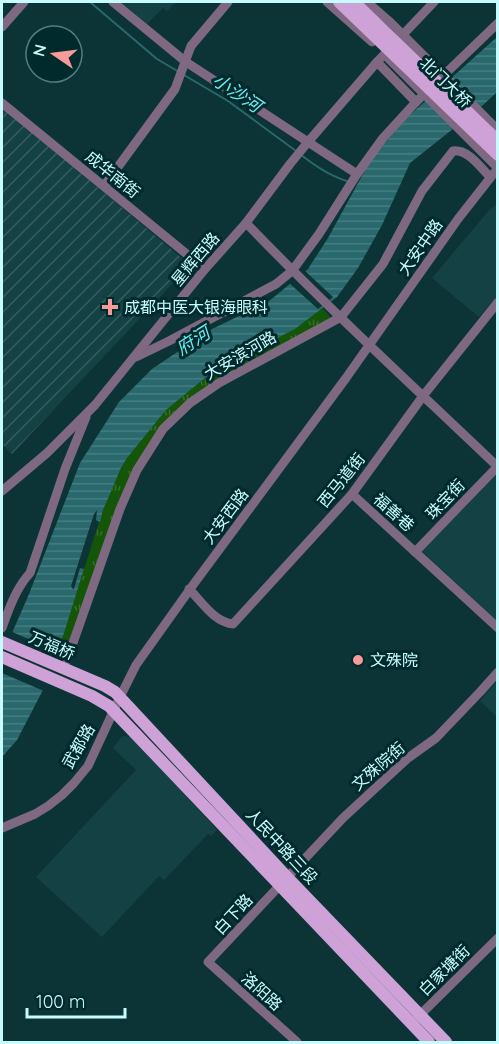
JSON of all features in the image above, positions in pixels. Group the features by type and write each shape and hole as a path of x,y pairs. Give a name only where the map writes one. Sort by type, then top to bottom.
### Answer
{"main road":[{"path":"339,2 376,28"},
{"path":"354,2 376,28"},
{"name":"北门大桥","path":"376,28 498,141"},
{"name":"北门大桥","path":"376,28 498,155"},
{"name":"万福桥","path":"2,642 89,679"},
{"name":"万福桥","path":"2,657 85,694"},
{"name":"人民中路三段","path":"89,679 120,696 283,881"},
{"name":"人民中路三段","path":"85,694 106,704 114,711 283,881 415,1020 429,1042"},
{"name":"人民中路三段","path":"415,1020 446,1042"}],"street":[{"path":"2,27 24,2"},
{"path":"113,2 185,64 306,145 353,180"},
{"path":"104,186 175,89 191,46 228,2"},
{"path":"327,2 376,28 498,130"},
{"path":"367,2 376,28 498,168"},
{"name":"星辉西路","path":"2,491 47,453 88,412 205,269 246,223 306,145 377,62 434,2"},
{"path":"132,358 170,341 294,274 353,180 383,138 416,102 498,23"},
{"path":"377,62 416,102"},
{"name":"成华南街","path":"2,103 205,269"},
{"name":"大安滨河路","path":"67,660 120,509 137,470 163,429 190,403 219,382 341,317 383,264 422,191 453,151 459,150 465,153 490,177"},
{"name":"大安中路","path":"370,345 458,219 498,168"},
{"path":"246,223 294,274 497,466"},
{"name":"西马道街","path":"189,589 219,620 226,624 233,624 352,494 423,396 498,302"},
{"name":"大安西路","path":"114,711 136,665 189,589 370,345"},
{"path":"2,628 15,596 30,573 65,470 88,412"},
{"name":"珠宝街","path":"415,552 497,466"},
{"name":"福善巷","path":"352,494 498,628"},
{"name":"文殊院街","path":"283,881 343,818 408,758 436,738 498,672"},
{"name":"武都路","path":"2,828 48,806 74,783 87,766 114,711"},
{"name":"白下路","path":"208,962 283,881"},
{"name":"白家塘街","path":"415,1020 498,938"},
{"name":"洛阳路","path":"208,962 297,1042"}],"shaded area":[{"path":"121,2 176,2 167,11 163,8 147,24"},
{"path":"497,37 497,92 410,163 382,225 358,268 337,297 295,329 205,378 166,410 127,458 103,510 100,522 96,520 97,510 94,514 71,586 73,589 80,568 84,569 43,690 17,740 2,757 2,656 29,594 80,463 119,402 152,369 210,330 268,302 308,269 328,238 369,163 401,123"},
{"path":"2,107 190,265 12,454 2,444"},
{"path":"497,204 497,296 479,317 432,278 490,209"},
{"path":"497,473 497,621 422,551"},
{"path":"497,681 497,717 480,701"},
{"path":"122,736 132,737 217,830 211,836 208,834 164,880 159,876 102,937 36,877 136,770 113,748"}],"green space":[{"path":"322,308 332,319 188,403 139,462 67,654 58,650 103,510 127,458 166,410 205,378 295,329"}],"pier":[{"path":"304,270 333,297 318,309 288,282"},
{"path":"10,631 58,652 44,691 2,673 2,648"}],"waterway":[{"name":"小沙河","path":"90,2 157,59 179,72"},
{"name":"小沙河","path":"184,75 228,101 296,151"},
{"name":"小沙河","path":"300,154 324,171 350,182"}],"place":[{"name":"成都中医大银海眼科","path":"110,307"},
{"name":"文殊院","path":"358,660"}],"water label":[{"name":"府河","path":"193,341"}]}
